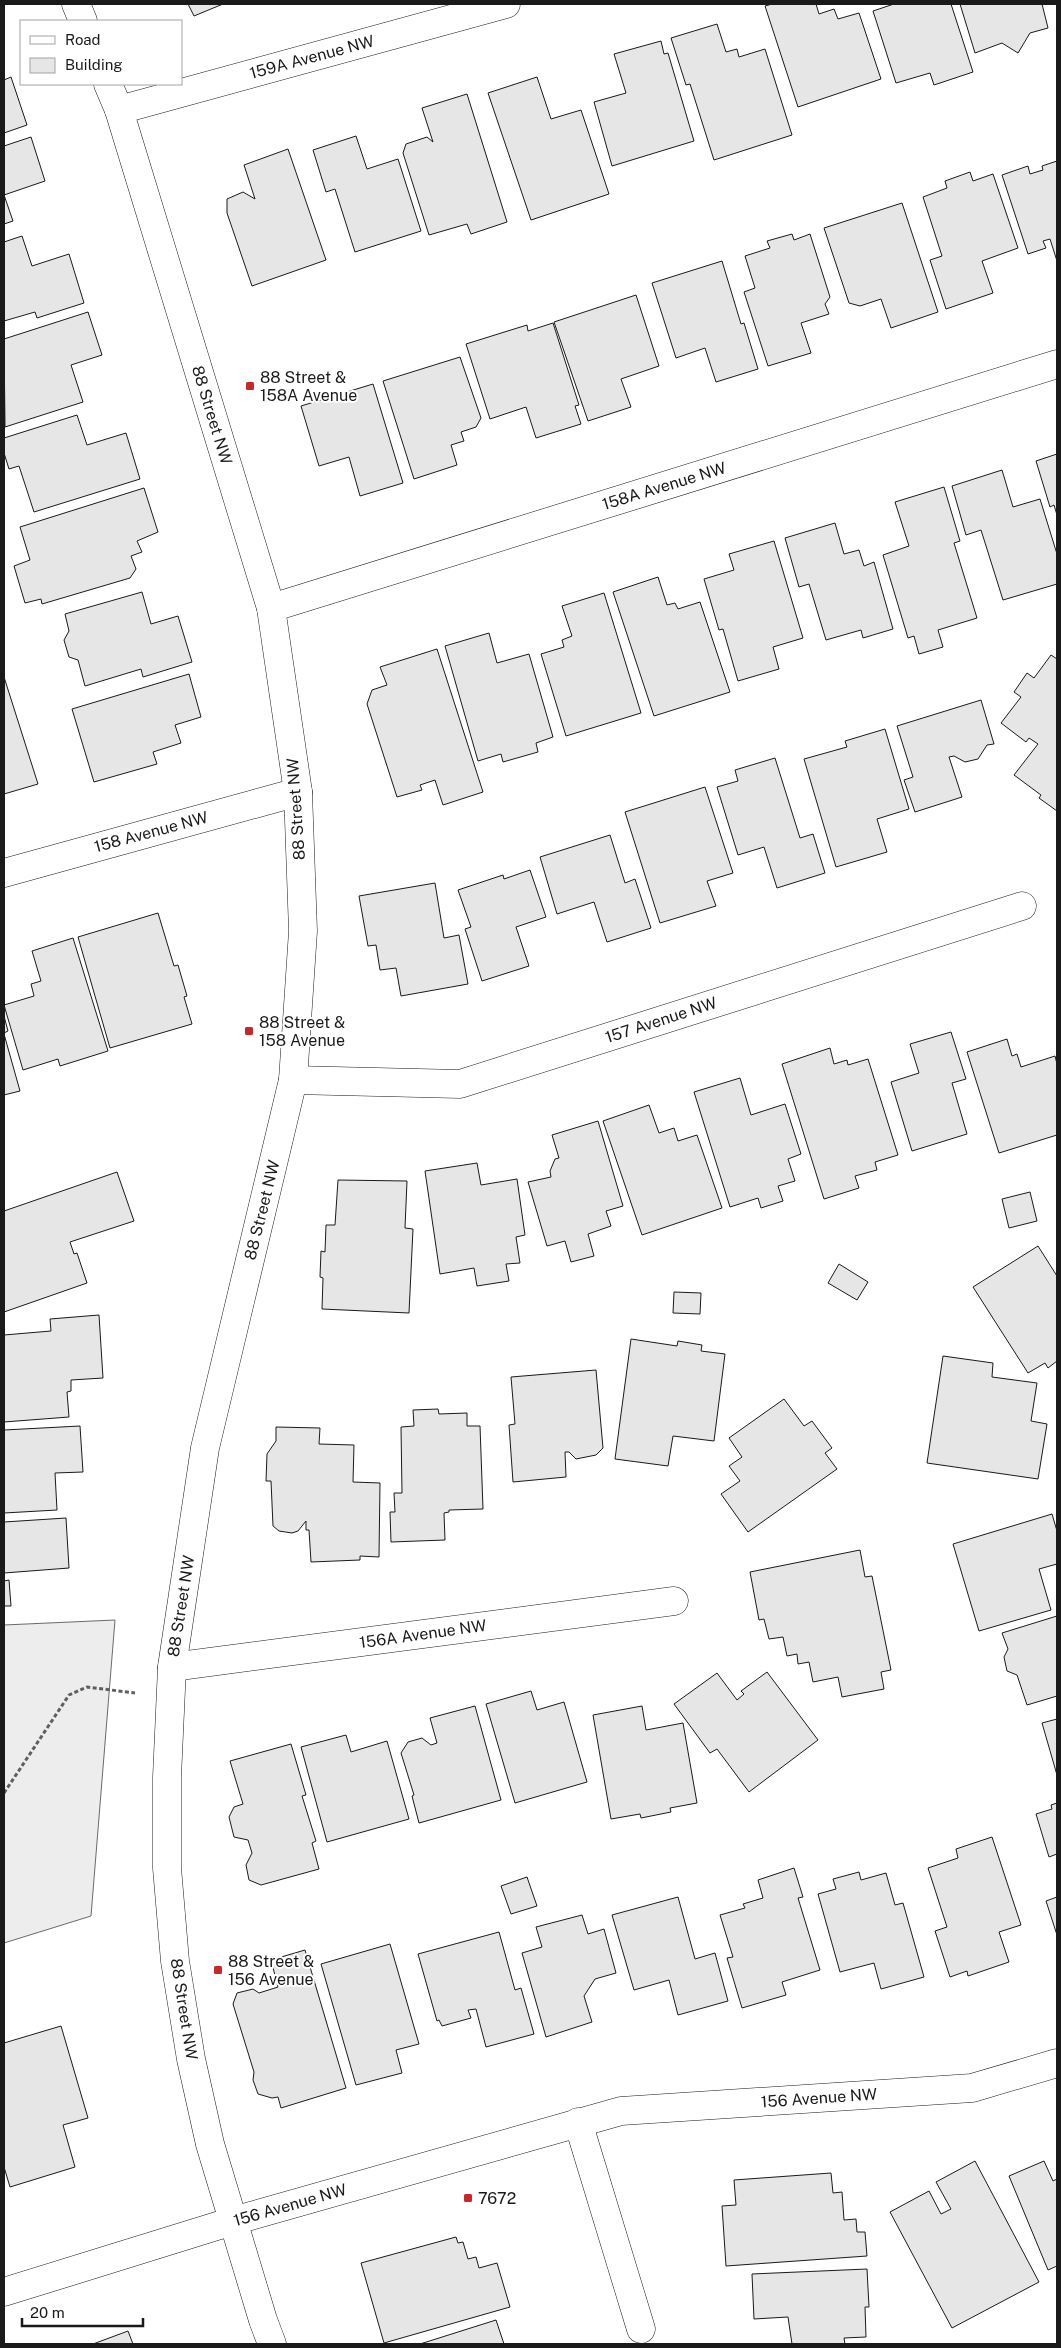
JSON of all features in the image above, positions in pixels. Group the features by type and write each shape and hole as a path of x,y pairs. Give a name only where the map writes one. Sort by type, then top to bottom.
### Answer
{"street":[{"path":"76,4 83,20"},
{"name":"159A Avenue NW","path":"119,110 506,4"},
{"name":"88 Street NW","path":"108,85 119,110 271,608 298,792 303,931 293,1080 205,1448 172,1667 167,1776 167,1868 176,1962 191,2059 210,2144 272,2344"},
{"name":"158A Avenue NW","path":"271,608 1057,364"},
{"name":"158 Avenue NW","path":"4,873 298,792"},
{"name":"157 Avenue NW","path":"293,1080 460,1084 1022,906"},
{"name":"156A Avenue NW","path":"172,1667 674,1600"},
{"name":"156 Avenue NW","path":"4,2292 233,2221 621,2111 972,2088 1057,2063"},
{"path":"578,2122 641,2329"}],"path":[{"path":"4,1793 69,1695 87,1688 171,1695"}],"shaded area":[{"path":"115,1620 91,1916 4,1943 4,1625"}],"building":[{"path":"188,4 223,4 194,16"},
{"path":"772,4 816,4 819,14 834,9 838,19 859,13 881,79 798,107 765,6"},
{"path":"894,4 951,4 973,72 934,85 930,73 896,83 873,11"},
{"path":"960,4 1042,4 1048,28 1030,33 1018,53 1002,43 975,53"},
{"path":"717,24 726,52 737,49 739,57 765,49 792,135 714,160 690,84 686,85 671,38"},
{"path":"661,41 664,54 668,53 694,141 612,166 594,102 626,93 614,54"},
{"path":"11,77 27,125 4,133 4,80"},
{"path":"537,77 551,119 581,110 609,194 531,220 488,93"},
{"path":"467,94 507,222 471,234 467,224 429,235 403,153 406,144 427,137 433,142 422,108"},
{"path":"356,136 367,169 398,159 421,231 355,252 335,189 326,192 313,150"},
{"path":"31,137 45,181 4,195 4,146"},
{"path":"288,149 326,260 252,286 227,213 227,199 243,192 255,199 244,165"},
{"path":"1057,161 1057,261 1050,239 1043,241 1046,248 1028,254 1002,175 1028,166 1030,174 1043,170 1042,166"},
{"path":"970,172 973,181 993,174 1018,248 982,261 993,293 946,309 930,260 942,256 923,197 947,188 945,181"},
{"path":"4,195 13,221 4,224"},
{"path":"902,203 938,312 891,328 881,299 860,306 849,303 824,228"},
{"path":"792,234 794,240 810,234 830,297 825,304 829,314 801,323 811,353 768,366 744,292 755,288 745,256 770,248 767,241"},
{"path":"22,236 32,266 69,254 84,303 37,318 35,312 4,321 4,242"},
{"path":"722,261 741,324 744,323 758,369 716,382 705,348 676,358 652,283"},
{"path":"636,295 659,366 621,379 631,407 588,421 554,322"},
{"path":"88,312 102,355 71,365 83,402 5,427 4,339"},
{"path":"553,323 579,405 575,406 581,424 536,438 526,407 490,419 466,344 527,325 528,331"},
{"path":"460,357 481,418 476,427 461,432 464,441 451,445 457,465 414,479 383,381"},
{"path":"373,384 403,483 360,496 349,457 319,466 301,406"},
{"path":"77,415 87,445 126,433 140,479 34,512 19,466 9,469 4,453 4,438"},
{"path":"1057,454 1057,515 1054,505 1050,507 1036,461"},
{"path":"1002,470 1013,507 1040,499 1057,554 1057,584 1003,600 981,530 966,535 952,486"},
{"path":"944,487 960,541 954,543 977,618 938,630 943,647 919,654 914,636 908,638 883,555 909,546 895,502"},
{"path":"144,488 158,532 137,541 142,552 131,556 136,569 130,578 42,604 41,599 25,603 14,566 30,560 20,527"},
{"path":"835,523 844,554 859,550 864,566 874,562 893,629 863,638 861,630 826,640 809,584 799,587 785,538"},
{"path":"774,541 803,638 773,647 779,669 738,681 723,629 719,630 704,579 734,570 729,554"},
{"path":"658,577 667,605 675,603 678,609 700,602 730,692 654,716 613,592"},
{"path":"142,592 151,624 178,616 192,662 143,677 141,669 85,686 78,660 69,657 64,640 69,631 65,614"},
{"path":"604,593 641,713 566,736 541,654 564,647 562,640 572,636 562,606"},
{"path":"489,633 497,663 529,654 553,737 536,743 538,752 503,762 501,754 478,761 445,646"},
{"path":"437,649 483,792 443,805 435,780 420,785 422,790 397,797 367,704 372,690 387,685 380,667"},
{"path":"1051,655 1057,659 1057,811 1039,798 1041,795 1014,775 1038,744 1029,738 1026,742 1001,723 1021,697 1014,692 1027,673 1034,678"},
{"path":"189,674 201,717 175,725 181,743 153,752 157,764 94,782 72,709"},
{"path":"4,677 38,784 4,794"},
{"path":"981,700 994,744 987,745 978,759 965,762 954,756 949,757 962,797 915,812 904,780 913,777 897,726"},
{"path":"885,729 909,809 877,819 887,852 836,867 804,759 847,747 845,741"},
{"path":"775,758 800,838 813,834 825,873 777,888 764,847 738,855 717,787 738,781 735,770"},
{"path":"705,787 733,873 707,881 716,906 660,923 625,812"},
{"path":"610,835 625,883 635,879 651,928 607,942 594,902 557,914 540,857"},
{"path":"530,870 546,917 516,927 529,966 482,981 465,929 471,927 458,890 503,875 504,879"},
{"path":"435,883 444,938 459,935 468,984 401,996 396,968 380,970 376,945 368,946 359,896"},
{"path":"158,913 174,966 178,965 187,996 184,997 192,1024 110,1048 78,937"},
{"path":"73,938 108,1051 60,1066 58,1059 23,1070 4,1005 34,996 31,984 41,981 32,951"},
{"path":"4,1016 8,1031 4,1033"},
{"path":"951,1032 966,1079 952,1083 967,1134 912,1151 891,1082 919,1073 910,1044"},
{"path":"4,1034 20,1091 4,1095"},
{"path":"1007,1039 1012,1056 1017,1054 1021,1067 1055,1056 1057,1064 1057,1135 999,1153 967,1052"},
{"path":"830,1048 834,1064 847,1060 848,1065 868,1059 898,1155 875,1162 877,1170 855,1176 859,1188 824,1199 782,1064"},
{"path":"740,1078 751,1115 785,1104 801,1154 788,1159 795,1181 778,1186 783,1201 761,1208 758,1198 730,1207 694,1092"},
{"path":"649,1105 659,1133 674,1128 678,1141 697,1135 722,1208 642,1235 603,1121"},
{"path":"598,1121 623,1206 606,1211 611,1226 588,1234 594,1256 571,1262 565,1241 547,1246 528,1182 551,1177 550,1171 555,1159 559,1158 552,1135"},
{"path":"477,1163 481,1185 517,1179 525,1235 516,1237 520,1263 506,1264 509,1281 477,1286 474,1268 440,1274 425,1171"},
{"path":"117,1172 134,1221 70,1242 74,1254 77,1253 87,1283 4,1312 4,1211"},
{"path":"338,1180 407,1181 405,1228 413,1229 409,1313 322,1309 323,1278 320,1277 321,1251 325,1252 326,1225 335,1225"},
{"path":"1030,1192 1037,1221 1009,1228 1002,1199"},
{"path":"1038,1246 1057,1276 1057,1361 1048,1368 1045,1363 1028,1373 973,1287"},
{"path":"839,1264 868,1282 857,1300 828,1283"},
{"path":"674,1292 701,1293 700,1314 673,1313"},
{"path":"99,1315 103,1378 71,1380 71,1391 67,1392 69,1417 4,1422 4,1335 51,1331 50,1319"},
{"path":"631,1339 677,1346 678,1341 702,1345 701,1351 725,1354 714,1441 673,1436 668,1466 615,1459"},
{"path":"943,1356 993,1363 992,1377 1037,1383 1031,1421 1047,1424 1038,1479 927,1463"},
{"path":"596,1370 603,1448 596,1455 576,1459 569,1452 565,1452 566,1477 513,1482 509,1425 515,1424 511,1377"},
{"path":"784,1399 804,1426 812,1421 832,1448 825,1453 837,1469 748,1532 721,1494 740,1481 729,1466 742,1457 729,1438"},
{"path":"438,1409 439,1414 467,1413 467,1426 480,1426 483,1509 449,1510 449,1512 444,1513 445,1540 391,1542 390,1512 395,1512 394,1493 402,1493 401,1427 414,1426 413,1410"},
{"path":"80,1426 83,1472 55,1473 57,1510 4,1513 4,1430"},
{"path":"276,1427 320,1428 319,1444 354,1445 353,1482 380,1483 379,1557 360,1556 360,1560 311,1562 309,1530 306,1530 306,1521 298,1531 292,1533 279,1531 273,1526 271,1481 266,1481 267,1454 276,1441"},
{"path":"1052,1514 1057,1531 1057,1564 1039,1569 1051,1610 979,1631 953,1544"},
{"path":"66,1518 69,1568 4,1573 4,1522"},
{"path":"860,1550 865,1577 872,1576 891,1670 881,1672 884,1689 842,1697 838,1677 813,1682 809,1662 798,1664 797,1654 787,1656 783,1637 769,1639 764,1619 759,1620 750,1572"},
{"path":"9,1580 11,1606 4,1606 4,1581"},
{"path":"1057,1616 1057,1696 1027,1705 1017,1675 1007,1671 1004,1657 1008,1649 1002,1633"},
{"path":"767,1672 818,1740 749,1792 717,1749 710,1753 674,1704 717,1673 737,1700 744,1694 741,1691"},
{"path":"531,1691 537,1710 564,1702 587,1782 515,1803 486,1704"},
{"path":"475,1706 501,1800 419,1823 412,1796 414,1795 401,1753 408,1742 422,1738 431,1745 437,1743 430,1718"},
{"path":"642,1706 646,1730 683,1723 697,1803 670,1808 671,1812 641,1818 640,1814 611,1819 593,1715"},
{"path":"1057,1719 1057,1775 1042,1723"},
{"path":"346,1735 351,1752 387,1741 409,1819 327,1842 301,1747"},
{"path":"291,1744 306,1795 302,1796 316,1841 312,1843 319,1869 261,1885 249,1880 246,1865 252,1853 248,1840 234,1837 229,1817 234,1807 243,1804 230,1761"},
{"path":"1057,1803 1057,1854 1049,1857 1036,1814 1052,1809 1051,1805"},
{"path":"992,1837 1021,1925 999,1932 1009,1962 968,1976 967,1971 950,1977 935,1931 947,1927 928,1868 958,1858 956,1849"},
{"path":"794,1868 803,1897 798,1898 820,1970 782,1982 786,1995 742,2008 727,1958 733,1957 720,1915 745,1908 743,1904 763,1898 758,1880"},
{"path":"859,1872 861,1880 886,1873 895,1905 903,1903 924,1977 881,1989 874,1963 840,1972 818,1894 836,1889 833,1879"},
{"path":"527,1877 537,1906 511,1914 501,1886"},
{"path":"678,1897 695,1959 715,1953 728,2001 678,2015 669,1980 634,1990 612,1915"},
{"path":"1057,1897 1057,1935 1046,1901"},
{"path":"582,1915 588,1934 604,1929 616,1973 595,1979 584,1996 592,2022 546,2037 522,1953 542,1947 536,1927"},
{"path":"499,1932 515,1990 521,1988 534,2034 486,2047 476,2009 468,2010 471,2018 442,2026 439,2020 437,2021 418,1954"},
{"path":"390,1944 419,2044 396,2050 402,2073 356,2085 321,1964"},
{"path":"305,1950 346,2088 281,2108 278,2097 272,2098 258,2094 253,2080 254,2072 233,2004 237,1993 253,1989 259,1993 278,1987 271,1960"},
{"path":"61,2026 88,2118 63,2125 75,2167 10,2187 4,2167 4,2043"},
{"path":"975,2161 1039,2282 952,2328 890,2212 929,2191 941,2214 951,2209 936,2182"},
{"path":"1044,2161 1053,2181 1057,2179 1057,2266 1048,2270 1009,2176"},
{"path":"831,2173 833,2193 842,2192 844,2220 856,2219 857,2232 865,2232 867,2256 726,2266 722,2206 736,2205 734,2180"},
{"path":"456,2237 458,2243 463,2242 468,2259 476,2257 479,2268 497,2263 510,2307 384,2343 361,2263"},
{"path":"867,2269 869,2307 865,2307 866,2337 844,2338 845,2344 792,2344 788,2317 754,2319 752,2274"},
{"path":"496,2320 504,2344 420,2344"},
{"path":"128,2331 133,2344 93,2344"}],"place":[{"name":"88 Street & 158A Avenue","path":"250,386"},
{"name":"88 Street & 158 Avenue","path":"249,1031"},
{"name":"88 Street & 156 Avenue","path":"218,1970"},
{"name":"7672","path":"468,2198"}]}
